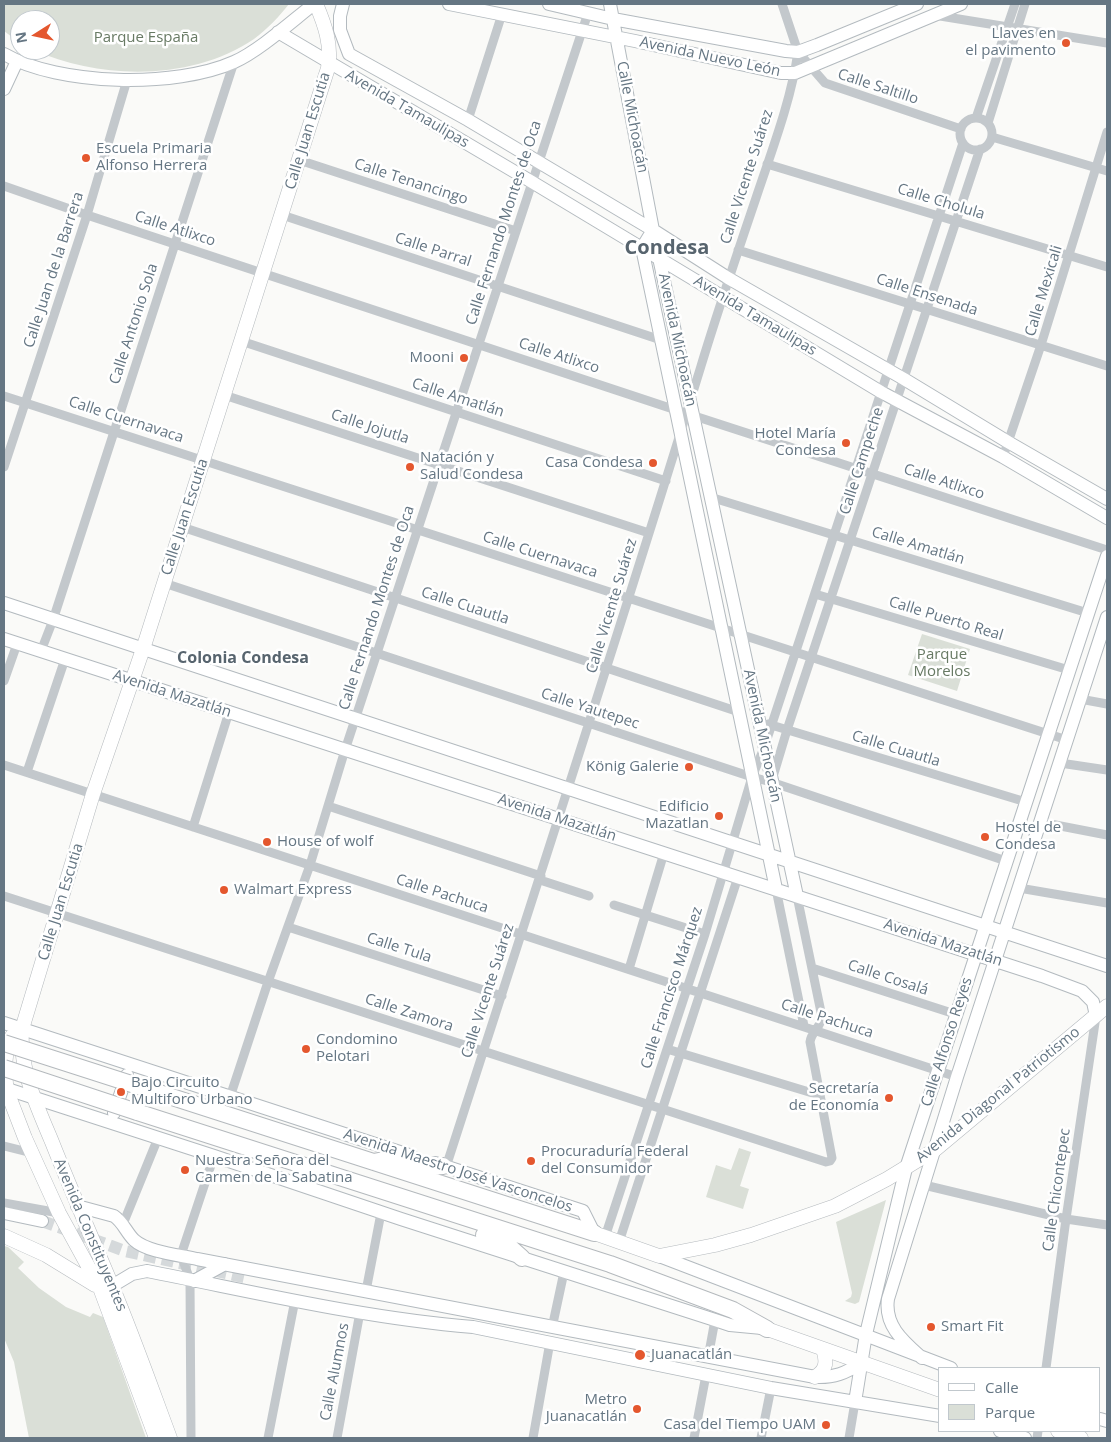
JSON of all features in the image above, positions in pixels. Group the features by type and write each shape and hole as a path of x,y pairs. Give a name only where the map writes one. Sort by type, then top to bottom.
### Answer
{"highway":[{"path":"4,1043 600,1235"},
{"path":"4,1068 610,1264 733,1310 767,1329"},
{"path":"371,1162 393,1158 427,1167 444,1166"},
{"path":"442,1210 464,1228 503,1241 522,1258"}],"main road":[{"name":"Calle Juan Escutia","path":"14,1027 57,914 94,794 133,681 282,215 328,63 330,51 326,26 315,4"},
{"path":"4,54 17,61 62,73 94,78 127,80 178,77 234,62 257,49 315,4"},
{"path":"326,26 340,30 340,16 343,4"},
{"name":"Avenida Nuevo León","path":"449,4 616,37 781,73 795,74 961,4"},
{"name":"Avenida Nuevo León","path":"549,4 613,19 798,52 917,4"},
{"name":"Calle Michoacán","path":"610,4 653,230"},
{"name":"Avenida Tamaulipas","path":"340,30 349,54 468,120 653,230 728,278 1107,498"},
{"name":"Avenida Tamaulipas","path":"278,32 881,392 1002,457 1107,518"},
{"path":"6,83 17,61"},
{"path":"355,79 358,70 364,63"},
{"path":"642,248 653,230"},
{"name":"Avenida Michoacán","path":"653,230 686,410 681,435 776,889"},
{"name":"Avenida Michoacán","path":"642,248 661,340 686,410 710,497 797,896"},
{"name":"Calle Alfonso Reyes","path":"855,1402 866,1334 906,1168 1107,556"},
{"name":"Avenida Mazatlán","path":"4,604 1107,966"},
{"name":"Calle Alfonso Reyes","path":"922,1358 895,1332 887,1307 957,1077 1004,932 1080,700 1104,639 1107,616"},
{"name":"Avenida Mazatlán","path":"4,639 133,681 227,717 345,750 995,960 1082,991 1093,1002 1096,1016"},
{"name":"Avenida Diagonal Patriotismo","path":"660,1256 733,1240 804,1218 858,1195 936,1149 1107,1006"},
{"name":"Avenida Maestro José Vasconcelos","path":"14,1027 583,1211 600,1235"},
{"name":"Avenida Constituyentes","path":"14,1027 6,1058 5,1089 59,1213 106,1287 170,1438"},
{"name":"Avenida Constituyentes","path":"14,1027 21,1041 23,1060 34,1097 77,1206 106,1287 156,1438"},
{"path":"116,1124 114,1113 129,1071 136,1066"},
{"path":"5,1089 214,1156 381,1213 730,1325 767,1329 938,1389"},
{"path":"77,1206 114,1216 123,1224 134,1240 143,1247 225,1264 815,1377 825,1378 847,1373 861,1363"},
{"path":"4,1214 42,1220"},
{"path":"600,1235 866,1334 948,1367"},
{"path":"4,1236 46,1255 106,1287 132,1274 146,1271 360,1312 426,1323 473,1327 771,1388 938,1416"},
{"path":"192,1280 225,1264"},
{"path":"248,1278 430,1312 473,1327"},
{"path":"815,1377 825,1368 826,1360 823,1349"},
{"path":"1061,1432 1081,1438"},
{"path":"1009,1433 1026,1438"}],"street":[{"path":"782,4 798,52"},
{"path":"976,118 1015,4"},
{"path":"988,124 976,118 967,121 960,134 963,144 971,149 980,150 988,145 992,137 988,124 1025,4"},
{"name":"Calle Fernando Montes de Oca","path":"230,1097 268,982 310,865 376,653 588,13"},
{"path":"468,120 502,14"},
{"path":"934,15 1107,43"},
{"name":"Calle Saltillo","path":"798,52 825,84 961,129"},
{"name":"Calle Vicente Suárez","path":"686,410 767,164 795,74 798,52"},
{"name":"Calle Antonio Sola","path":"40,651 52,620 234,62"},
{"name":"Calle Juan de la Barrera","path":"4,467 87,215 127,80"},
{"name":"Calle Mexicali","path":"1002,457 1041,345 1107,132"},
{"path":"992,137 1107,172"},
{"name":"Calle Campeche","path":"764,748 963,144"},
{"name":"Calle Campeche","path":"771,782 980,150"},
{"name":"Calle Tenancingo","path":"299,160 516,231"},
{"name":"Calle Cholula","path":"767,164 1107,267"},
{"name":"Calle Atlixco","path":"4,186 87,215 478,344 686,410 1107,550"},
{"name":"Calle Parral","path":"282,215 661,340"},
{"name":"Calle Ensenada","path":"738,250 1107,366"},
{"name":"Calle Amatlán","path":"241,342 666,481"},
{"name":"Calle Jojutla","path":"224,395 649,532"},
{"name":"Calle Cuernavaca","path":"4,396 1067,740"},
{"name":"Calle Vicente Suárez","path":"444,1166 484,1052 560,819 681,435"},
{"name":"Calle Amatlán","path":"710,497 1088,613"},
{"name":"Calle Cuautla","path":"182,527 739,712"},
{"name":"Calle Yautepec","path":"164,583 1006,861"},
{"name":"Calle Puerto Real","path":"815,594 1069,670"},
{"path":"4,681 17,644"},
{"path":"27,772 65,659"},
{"path":"1080,700 1107,704"},
{"path":"193,826 227,717"},
{"name":"Calle Cuautla","path":"758,721 1026,802"},
{"name":"Calle Francisco Márquez","path":"600,1235 648,1105 705,934 752,777 764,748"},
{"path":"1060,763 1107,770"},
{"name":"Calle Pachuca","path":"4,765 957,1077"},
{"path":"328,806 588,896"},
{"path":"1040,822 1107,835"},
{"path":"629,969 664,853"},
{"name":"Calle Francisco Márquez","path":"619,1242 738,877"},
{"path":"1019,888 1107,903"},
{"name":"Avenida Michoacán","path":"776,889 804,1026"},
{"name":"Calle Zamora","path":"4,896 822,1161 830,1161 832,1158"},
{"name":"Avenida Michoacán","path":"797,896 822,1017 821,1023 810,1038 810,1042 832,1158"},
{"path":"614,905 705,934"},
{"name":"Calle Tula","path":"288,927 502,996"},
{"name":"Calle Cosalá","path":"812,968 955,1014"},
{"name":"Calle Chicontepec","path":"1046,1367 1096,1016"},
{"path":"666,1049 819,1095"},
{"path":"123,1224 158,1138"},
{"path":"4,1146 32,1153"},
{"path":"192,1438 192,1280 181,1255 214,1156"},
{"path":"924,1185 1066,1219 1107,1224"},
{"path":"4,1203 59,1213"},
{"path":"366,1292 381,1213"},
{"path":"552,1328 564,1272"},
{"path":"268,1438 294,1300"},
{"name":"Calle Alumnos","path":"337,1438 360,1312"},
{"path":"708,1358 715,1320"},
{"path":"532,1438 550,1342"},
{"path":"694,1438 706,1375"},
{"path":"761,1438 771,1388"},
{"path":"849,1438 855,1402"}],"green space":[{"name":"Parque España","path":"4,4 289,4 259,35 230,53 203,63 175,69 146,72 88,67 60,60 60,10 10,10 10,36 4,31"},
{"name":"Parque Morelos","path":"922,634 970,649 957,691 908,675"},
{"path":"739,1148 751,1152 740,1186 749,1189 743,1209 706,1197 716,1165 731,1170"},
{"path":"886,1200 859,1302 855,1304 845,1301 851,1297 852,1293 836,1222"},
{"path":"4,1246 8,1247 24,1262 18,1268 39,1288 66,1307 90,1317 93,1313 103,1317 146,1438 29,1438 14,1362 4,1338"}],"tunnel":[{"path":"42,1221 125,1251 248,1278"}],"place":[{"name":"Llaves en el pavimento","path":"1066,43"},
{"name":"Escuela Primaria Alfonso Herrera","path":"86,158"},
{"name":"Mooni","path":"464,358"},
{"name":"Hotel María Condesa","path":"846,443"},
{"name":"Casa Condesa","path":"653,463"},
{"name":"Natación y Salud Condesa","path":"410,467"},
{"name":"König Galerie","path":"689,767"},
{"name":"Edificio Mazatlan","path":"719,816"},
{"name":"Hostel de Condesa","path":"985,837"},
{"name":"House of wolf","path":"267,842"},
{"name":"Walmart Express","path":"224,890"},
{"name":"Condomino Pelotari","path":"306,1049"},
{"name":"Bajo Circuito Multiforo Urbano","path":"121,1092"},
{"name":"Secretaría de Economía","path":"889,1098"},
{"name":"Procuraduría Federal del Consumidor","path":"531,1161"},
{"name":"Nuestra Señora del Carmen de la Sabatina","path":"185,1170"},
{"name":"Smart Fit","path":"931,1327"},
{"name":"Juanacatlán","path":"640,1355"},
{"name":"Metro Juanacatlán","path":"637,1409"},
{"name":"Casa del Tiempo UAM","path":"826,1425"}],"district":[{"name":"Condesa","path":"667,248"},
{"name":"Colonia Condesa","path":"243,658"}]}
